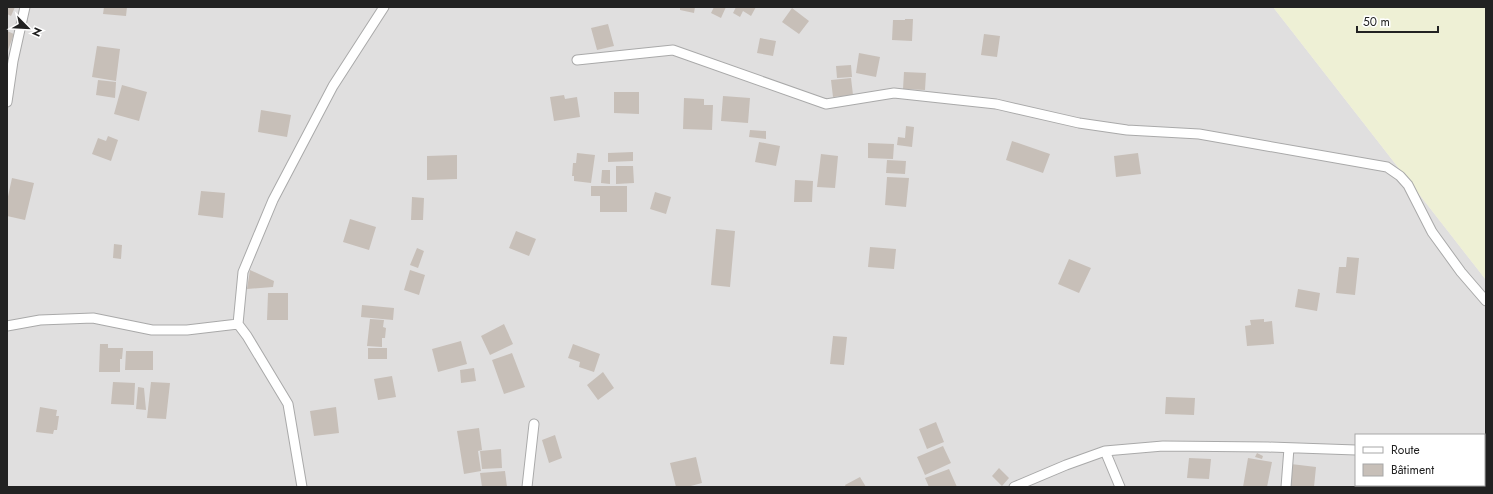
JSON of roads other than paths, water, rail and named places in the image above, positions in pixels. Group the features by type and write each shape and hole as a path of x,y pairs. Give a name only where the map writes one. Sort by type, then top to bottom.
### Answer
{"street":[{"path":"7,102 10,60 24,7"},
{"path":"302,487 288,404 247,336 238,324 244,272 273,200 333,86 384,7"},
{"path":"577,60 673,50 826,104 894,93 996,104 1079,123 1127,130 1199,134 1386,167 1400,176 1408,185 1432,232 1461,272 1486,302"},
{"path":"7,326 40,320 93,318 152,330 187,330 238,324"},
{"path":"527,487 534,424"},
{"path":"1014,487 1066,465 1105,451 1163,446 1355,450"},
{"path":"1286,487 1288,448"},
{"path":"1105,451 1120,487"}]}
